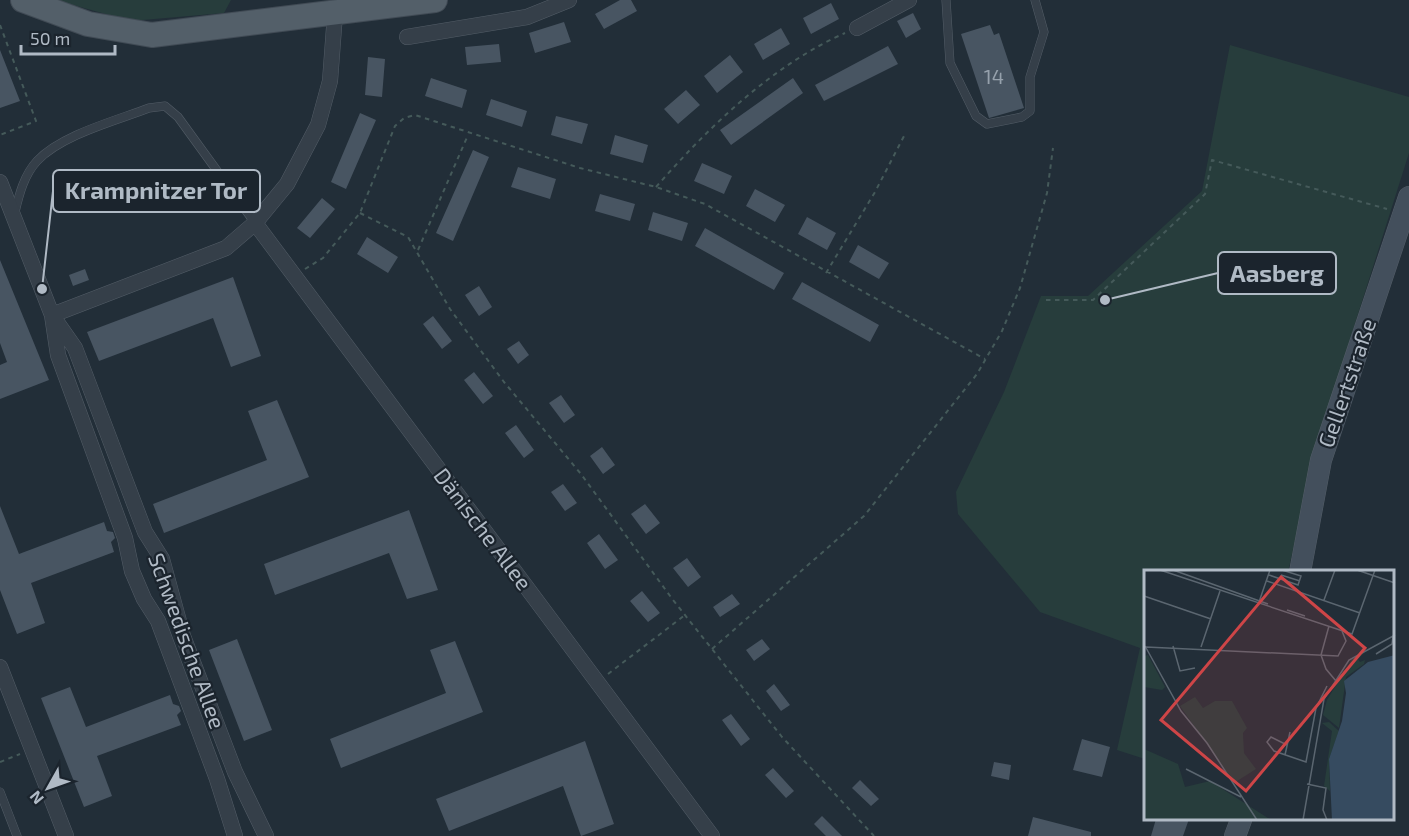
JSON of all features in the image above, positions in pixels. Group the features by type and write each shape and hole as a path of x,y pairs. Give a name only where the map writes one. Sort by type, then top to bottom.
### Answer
{"main road":[{"path":"23,0 88,24 152,35 435,0"}],"street":[{"path":"407,37 527,17 569,0"},
{"path":"857,28 909,0"},
{"path":"52,315 226,248 255,223 293,175 318,125 332,70 335,14"},
{"name":"Schwedische Allee","path":"0,182 52,315 58,355 125,538 132,571 144,599 158,621 217,779 235,836"},
{"name":"Gellertstraße","path":"1300,570 1321,460 1406,205"},
{"name":"Dänische Allee","path":"255,223 296,275 711,836"},
{"name":"Schwedische Allee","path":"52,315 75,348 146,532 162,560 183,636 235,772 266,836"},
{"path":"0,667 66,836"},
{"path":"1235,836 1240,821"}],"lane":[{"path":"946,0 950,63 976,116 987,124 1022,117 1030,111 1031,69 1044,39 1035,0"},
{"path":"14,217 24,181 36,162 55,146 149,108 165,106 178,117 255,223"},
{"path":"0,792 17,836"}],"path":[{"path":"0,25 36,120 0,135"},
{"path":"656,187 703,135 770,78 828,41 857,28"},
{"path":"296,275 323,258 360,213 395,126 404,118 415,115 468,134 580,168 656,187 705,204 826,273 985,358"},
{"path":"418,250 468,134"},
{"path":"826,273 875,192 904,136"},
{"path":"712,649 864,516 977,374 1002,331 1020,288 1047,193 1053,148"},
{"path":"1046,300 1093,300 1205,194 1212,160 1406,205"},
{"path":"360,213 408,237 418,250 450,309 504,382 581,474 684,615 782,737 874,836"},
{"path":"597,682 684,615"},
{"path":"0,762 32,750"}],"green space":[{"path":"55,0 231,0 224,13 131,21"},
{"path":"1230,45 1409,97 1409,153 1316,447 1288,570 1144,570 1144,759 1117,750 1140,648 1040,612 958,514 956,492 1004,392 1041,296 1088,296 1202,191"}],"building":[{"path":"620,0 631,0 637,11 604,29 595,14"},
{"path":"831,3 839,19 811,34 803,18"},
{"path":"913,13 921,29 906,38 897,21"},
{"path":"564,22 571,42 535,53 529,33"},
{"path":"990,25 994,35 999,33 1024,108 989,118 961,34"},
{"path":"781,28 790,44 763,60 754,44"},
{"path":"499,44 501,62 467,65 465,47"},
{"path":"888,46 898,64 824,101 815,85"},
{"path":"0,50 20,101 0,108"},
{"path":"730,55 743,72 717,93 704,76"},
{"path":"368,57 385,59 382,97 365,95"},
{"path":"431,78 467,90 462,108 425,96"},
{"path":"793,78 803,93 731,145 720,130"},
{"path":"686,90 700,105 678,124 664,109"},
{"path":"491,99 527,111 522,127 486,115"},
{"path":"360,113 376,120 346,189 331,182"},
{"path":"556,116 588,124 582,144 551,135"},
{"path":"615,135 648,145 643,163 610,154"},
{"path":"473,150 489,157 453,241 436,233"},
{"path":"702,163 732,176 724,194 694,181"},
{"path":"518,167 556,179 550,199 511,187"},
{"path":"755,189 785,205 775,222 746,206"},
{"path":"600,194 635,204 630,221 595,211"},
{"path":"322,198 335,209 310,238 297,228"},
{"path":"653,212 688,223 682,241 648,230"},
{"path":"807,217 836,233 827,250 798,234"},
{"path":"705,228 784,273 774,290 695,246"},
{"path":"367,237 398,257 388,273 357,254"},
{"path":"858,245 889,263 879,279 849,262"},
{"path":"0,260 49,380 0,399 0,365 7,362 0,343"},
{"path":"85,269 89,280 73,286 69,275"},
{"path":"233,277 261,356 231,367 213,318 99,361 87,332"},
{"path":"802,282 879,325 870,342 792,299"},
{"path":"479,286 492,307 479,316 465,295"},
{"path":"433,316 452,341 442,349 423,324"},
{"path":"519,341 529,355 518,364 507,349"},
{"path":"474,372 493,396 483,404 464,380"},
{"path":"561,395 575,415 564,423 549,403"},
{"path":"277,400 309,477 164,533 153,504 267,460 248,411"},
{"path":"516,425 534,450 524,458 505,433"},
{"path":"602,447 615,465 603,474 590,456"},
{"path":"563,484 577,503 565,511 551,492"},
{"path":"645,504 660,523 646,534 631,514"},
{"path":"0,506 19,554 104,522 107,531 113,532 115,538 111,542 114,552 31,583 45,623 17,634 0,590"},
{"path":"409,510 438,590 407,599 389,553 275,595 264,564"},
{"path":"599,534 618,560 605,569 587,543"},
{"path":"687,558 701,577 688,587 673,568"},
{"path":"642,591 660,613 648,622 630,601"},
{"path":"732,594 740,604 720,617 713,607"},
{"path":"237,639 272,730 244,741 209,650"},
{"path":"762,639 770,649 754,661 746,650"},
{"path":"455,641 483,712 341,768 330,739 446,693 430,650"},
{"path":"774,684 790,705 781,711 766,691"},
{"path":"70,687 86,727 170,695 173,704 179,706 181,711 177,715 181,725 97,756 112,796 84,807 41,698"},
{"path":"731,714 750,739 741,746 722,720"},
{"path":"1082,739 1110,747 1102,777 1073,770"},
{"path":"585,741 614,824 581,836 563,786 449,831 436,799"},
{"path":"994,762 1011,765 1009,780 991,776"},
{"path":"773,768 794,791 786,798 765,775"},
{"path":"860,780 879,799 871,806 852,788"},
{"path":"822,816 842,836 826,836 814,824"},
{"path":"1033,817 1091,832 1091,836 1028,836"},
{"path":"1155,821 1188,821 1183,836 1151,836"}],"place":[{"name":"Krampnitzer Tor","path":"42,289"},
{"name":"Aasberg","path":"1105,300"}]}
